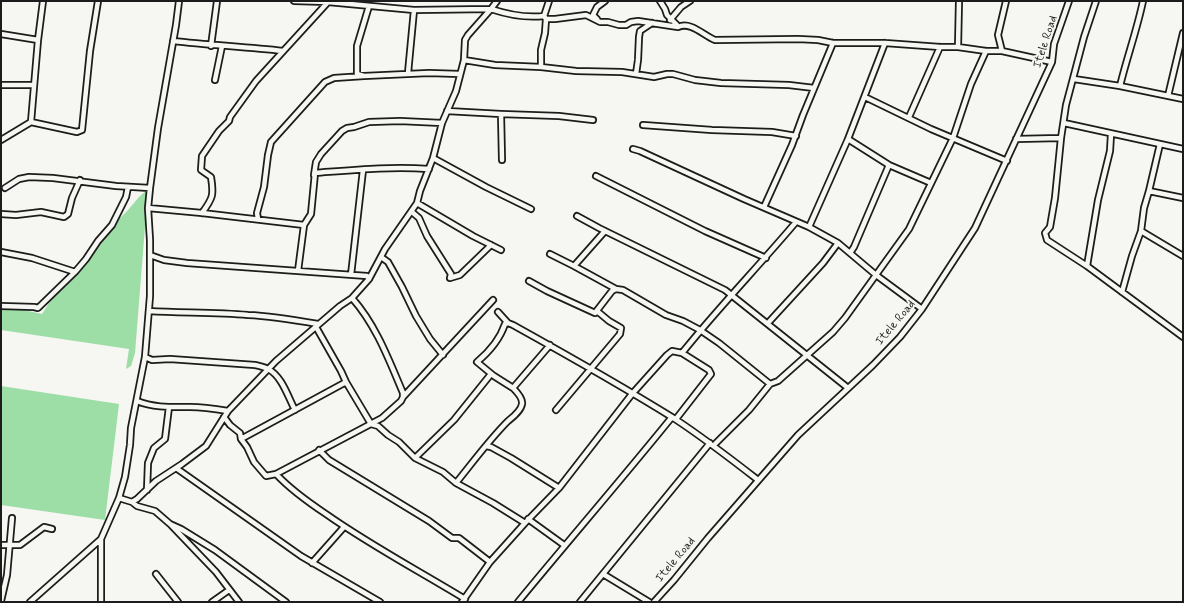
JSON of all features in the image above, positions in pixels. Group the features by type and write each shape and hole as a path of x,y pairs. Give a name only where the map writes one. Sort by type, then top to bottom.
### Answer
{"street":[{"path":"31,122 43,1"},
{"path":"1,140 31,122 77,132 82,130 90,51 98,1"},
{"path":"101,602 101,539 119,498 125,477 131,428 145,357 149,311 150,256 148,208 158,128 179,1"},
{"path":"211,46 217,1"},
{"path":"294,1 329,2 414,10 491,9 528,17 555,19 592,15 597,7 605,1"},
{"path":"132,502 156,481 206,446 228,411 294,344 352,298 369,279 380,257 417,204 433,158 442,123 456,91 464,60 466,40 468,35 497,1"},
{"path":"541,67 541,50 545,33 545,18 550,1"},
{"path":"660,1 670,20 678,27"},
{"path":"670,20 681,7 690,1"},
{"path":"958,47 960,1"},
{"path":"1002,51 998,34 1006,1"},
{"name":"Itele Road","path":"654,602 798,435 873,365 900,337 922,309 975,228 1007,161 1052,62 1054,44 1069,1"},
{"path":"1096,1 1084,37 1066,105 1061,138 1056,198 1050,226 1045,233 1046,237 1047,240 1087,266 1183,337"},
{"path":"1120,86 1143,1"},
{"path":"202,212 212,199 212,186 211,177 201,170 202,156 218,131 229,121 230,117 256,81 329,2"},
{"path":"364,76 357,74 356,71 357,46 368,6"},
{"path":"408,73 414,10"},
{"path":"592,15 600,22"},
{"path":"586,16 600,22 608,22 619,26 638,21 678,27 681,25 691,26 715,40 798,39 818,40 833,43 885,43 958,47 986,51 1002,51 1052,62"},
{"path":"636,74 640,31 652,22"},
{"path":"1168,96 1182,47 1183,33"},
{"path":"1,34 38,40"},
{"path":"172,41 211,46 246,47 283,51"},
{"path":"764,207 796,136 833,43"},
{"path":"809,227 848,139 885,43"},
{"path":"215,80 222,46"},
{"path":"909,117 940,47"},
{"path":"580,602 679,479 712,444 749,410 770,384 778,381 833,332 845,318 909,229 953,138 971,84 986,51"},
{"path":"464,60 495,65 541,67 576,71 654,76 673,74 695,80 721,83 790,85 814,88"},
{"path":"258,219 257,213 264,187 271,142 325,82 334,78 408,73 460,74"},
{"path":"1074,79 1120,86 1183,99"},
{"path":"1,85 34,85"},
{"path":"865,97 953,138 1007,161"},
{"path":"447,111 501,114 514,113 593,120"},
{"path":"501,114 502,160"},
{"path":"298,271 304,225 310,214 316,162 321,154 342,131 347,128 369,122 400,121 442,123"},
{"path":"1064,123 1183,149"},
{"path":"643,125 712,130 772,132 796,136"},
{"path":"1087,266 1098,200 1110,151 1110,134"},
{"path":"1016,139 1061,138"},
{"path":"848,139 889,165 931,183"},
{"path":"1122,292 1132,256 1142,231 1144,208 1160,144"},
{"path":"633,149 809,227 838,243 876,275 922,309"},
{"path":"433,158 486,187 531,209"},
{"path":"850,253 854,247 889,165"},
{"path":"314,178 315,173 406,167 429,169"},
{"path":"351,275 363,170"},
{"path":"596,176 705,231 766,258"},
{"path":"5,188 19,179 29,177 80,180 128,187 150,188"},
{"path":"1,214 16,215 41,212 64,217 68,214 72,198 80,180"},
{"path":"1,306 38,308 75,272 112,225 126,197 128,187"},
{"path":"1149,192 1183,198"},
{"path":"417,204 501,250"},
{"path":"148,208 202,212 304,225"},
{"path":"412,212 419,218 427,236 451,274 450,278 460,275 491,244"},
{"path":"577,216 725,290 848,388"},
{"path":"682,353 700,330 766,258 796,222"},
{"path":"574,266 605,231"},
{"path":"1142,231 1183,256"},
{"path":"768,323 823,263 838,243"},
{"path":"1,252 26,256 75,272"},
{"path":"550,254 616,289 623,290 666,315 683,321 700,330 719,343 770,384"},
{"path":"150,256 164,260 187,263 367,276 369,279"},
{"path":"380,257 388,262 416,316 430,339 443,355"},
{"path":"529,281 595,313 612,291 616,289"},
{"path":"352,298 370,322 391,363 403,393 403,397"},
{"path":"224,417 230,425 240,433 241,439 247,447 254,462 266,476 276,474 382,418 401,401 403,397 493,300"},
{"path":"149,311 247,314 282,318 317,325"},
{"path":"556,410 622,331 621,328 609,321 597,311"},
{"path":"498,312 508,323 550,345 674,418 712,444 758,480"},
{"path":"456,483 498,431 522,405 519,394 514,388 490,374 477,362 489,352 503,330 505,324 508,323"},
{"path":"317,325 346,382 371,424 378,426 399,442 415,458 443,472 456,483 526,521 564,545"},
{"path":"514,388 550,345"},
{"path":"276,474 304,500 344,527 380,550 413,567 463,600 490,562 526,521 559,488 632,394 669,352 672,351 682,353 709,370 711,374 619,483 564,545 518,602"},
{"path":"145,357 152,360 170,359 256,365 269,369 276,375 283,386 295,410"},
{"path":"415,458 454,420 490,374"},
{"path":"241,439 346,382"},
{"path":"137,401 144,404 169,407 192,407 228,411"},
{"path":"146,490 148,463 154,448 164,439 169,407"},
{"path":"486,446 491,447 511,458 559,488"},
{"path":"319,450 329,460 429,521 444,533 452,538 459,538 490,562"},
{"path":"176,468 312,563 380,602"},
{"path":"119,498 132,502 137,506 155,511 170,524 216,572 239,602"},
{"path":"1,601 7,575 12,518"},
{"path":"170,524 215,550 236,567 286,602"},
{"path":"1,545 20,545 44,527 52,529"},
{"path":"312,563 344,527"},
{"path":"30,602 101,539"},
{"path":"156,574 178,602"},
{"path":"603,574 649,602"},
{"path":"212,602 229,590"}],"green space":[{"path":"148,189 135,353 131,366 126,369 129,349 1,330 1,305 42,314 54,295 91,256 107,231"},
{"path":"1,386 119,404 105,520 1,505"}]}
